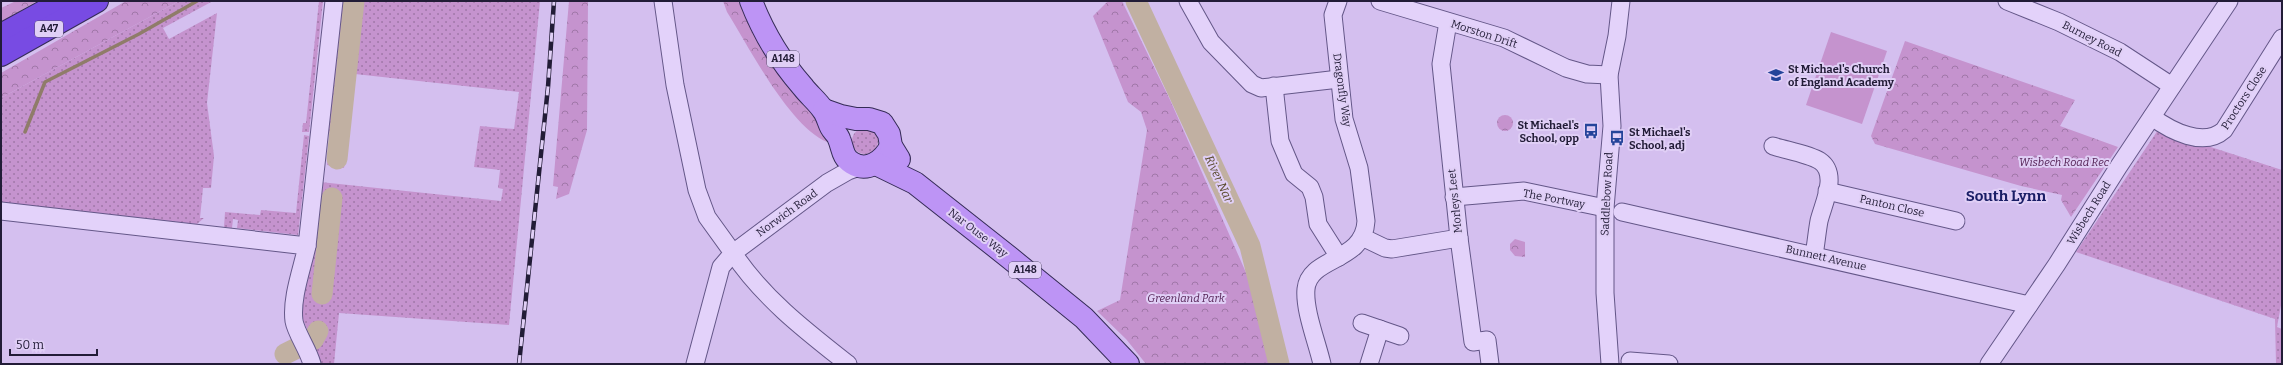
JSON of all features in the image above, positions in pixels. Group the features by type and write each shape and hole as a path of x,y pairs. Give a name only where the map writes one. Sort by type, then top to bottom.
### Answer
{"highway":[{"name":"A47","path":"1,35 63,1"},
{"name":"A47","path":"1,55 97,1"}],"main road":[{"name":"Nar Ouse Way","path":"752,1 764,31 802,86 824,110 840,144 852,163 869,165 915,183 1084,318 1128,364"},
{"name":"Nar Ouse Way","path":"824,110 856,120 869,119 882,123 889,134 891,146 915,183"},
{"path":"840,144 845,128 856,120"},
{"path":"869,165 886,156 891,146"}],"street":[{"path":"312,364 306,346 294,323 294,307 307,246 334,1"},
{"path":"663,1 675,85 697,190 707,217 752,280 764,294 848,364"},
{"path":"1188,1 1211,42 1245,78 1261,88 1339,79"},
{"name":"Dragonfly Way","path":"1338,1 1333,15 1339,79 1344,119 1359,168 1366,221 1362,237"},
{"name":"Morston Drift","path":"1380,1 1504,38 1566,68 1587,74 1609,75"},
{"name":"Saddlebow Road","path":"1610,364 1605,293 1605,208 1612,126 1609,75 1617,36 1621,1"},
{"name":"Burney Road","path":"2007,1 2059,22 2120,52 2172,86"},
{"name":"Wisbech Road","path":"1989,364 2228,1"},
{"name":"Morleys Leet","path":"1448,22 1441,64 1459,238 1473,342 1487,340 1490,364"},
{"name":"Proctors Close","path":"2152,117 2169,129 2204,139 2217,136 2224,130 2282,38"},
{"path":"1274,86 1280,141 1294,174 1310,187 1314,197 1318,224 1339,257"},
{"name":"Norwich Road","path":"827,183 840,144"},
{"path":"1773,146 1819,160 1825,167 1829,179 1828,191 1819,220 1814,255"},
{"name":"Norwich Road","path":"695,364 721,267 733,253 827,183 848,171 869,165"},
{"name":"The Portway","path":"1454,196 1524,191 1605,208"},
{"name":"Panton Close","path":"1828,191 1956,221"},
{"path":"1,211 307,246"},
{"name":"Bunnett Avenue","path":"1622,212 2029,305"},
{"path":"1322,364 1306,298 1306,287 1315,271 1357,245 1362,237 1385,248 1392,249 1459,238"},
{"path":"1362,323 1400,336"},
{"path":"1369,364 1380,329"},
{"path":"1630,361 1669,364"}],"green space":[{"path":"16,1 37,1 1,22 1,8"},
{"path":"126,1 179,1 1,98 1,73"},
{"path":"179,1 213,1 163,28 169,39 217,13 207,103 214,156 211,188 203,188 200,218 204,218 197,224 1,203 1,98"},
{"path":"319,1 323,1 309,132 302,132 303,123 306,123"},
{"path":"340,1 540,1 509,325 339,313 334,364 318,364 312,341 301,315 320,182 501,201 503,189 498,188 500,170 474,167 480,126 514,129 519,92 355,74 344,168 327,165 331,133 326,132"},
{"path":"569,1 588,1 587,130 569,194 556,199 558,187 553,186"},
{"path":"723,1 738,1 773,58 823,128 827,142 813,133 798,120 784,103 758,64 727,12"},
{"name":"Greenland Park","path":"1108,1 1122,1 1171,102 1251,284 1271,364 1146,364 1126,339 1097,311 1120,300 1147,130 1141,112 1128,102 1093,16"},
{"path":"1831,32 1887,51 1862,124 1806,105"},
{"name":"Wisbech Road Rec","path":"1905,41 2075,100 2060,126 2118,147 2071,217 2061,200 2062,195 2021,186 1875,144 1871,136"},
{"path":"1505,115 1512,120 1513,123 1508,130 1505,131 1498,126 1497,123 1502,116"},
{"path":"865,128 874,132 878,141 874,150 865,154 856,150 852,141 856,132"},
{"path":"2158,130 2282,170 2282,300 2277,327 2282,329 2282,364 2276,364 2275,319 2076,252"},
{"path":"304,135 309,136 298,235 237,228 238,220 233,219 232,228 224,227 225,212 260,215 261,210 296,213"},
{"path":"1515,239 1525,242 1525,257 1515,256 1510,250 1510,244"}],"waterway":[{"path":"25,132 45,82 139,34 197,1"},
{"path":"337,159 354,1"},
{"name":"River Nar","path":"1136,1 1250,246 1279,364"},
{"path":"322,294 332,198"},
{"path":"313,340 318,331"},
{"path":"285,354 297,348"}],"railway":[{"path":"519,364 548,87 554,1"}],"place":[{"name":"St Michael's Church of England Academy","path":"1776,75"},
{"name":"St Michael's School, opp","path":"1591,131"},
{"name":"St Michael's School, adj","path":"1617,138"}],"district":[{"name":"South Lynn","path":"2006,196"}]}
